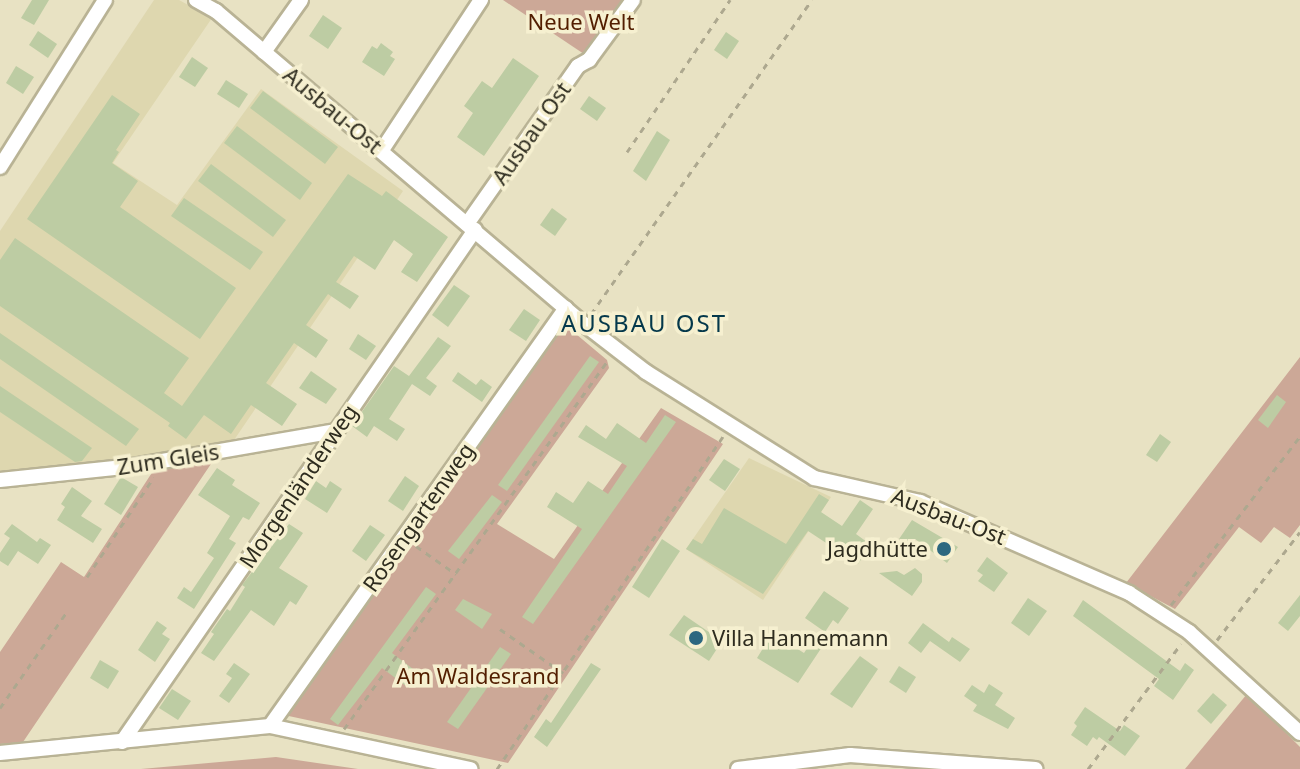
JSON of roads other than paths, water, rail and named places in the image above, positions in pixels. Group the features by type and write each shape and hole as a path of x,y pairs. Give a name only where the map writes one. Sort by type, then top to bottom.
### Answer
{"street":[{"path":"0,167 105,0"},
{"name":"Ausbau-Ost","path":"196,0 216,11 584,324 730,427 814,478 886,491 920,502 1091,574 1164,614 1189,632 1300,733"},
{"path":"264,52 301,0"},
{"path":"382,150 481,0"},
{"name":"Ausbau Ost","path":"471,227 578,66 589,60 633,0"},
{"name":"Morgenländerweg","path":"122,742 471,227"},
{"name":"Rosengartenweg","path":"270,726 566,308"},
{"name":"Zum Gleis","path":"0,480 164,461 335,431"},
{"path":"0,753 270,726 470,769"},
{"path":"738,769 850,755 1035,769"}],"place":[{"name":"Jagdhütte","path":"944,549"},
{"name":"Villa Hannemann","path":"696,638"}],"district":[{"name":"AUSBAU OST","path":"644,323"}],"park label":[{"name":"Neue Welt","path":"581,22"},
{"name":"Am Waldesrand","path":"478,676"}]}
